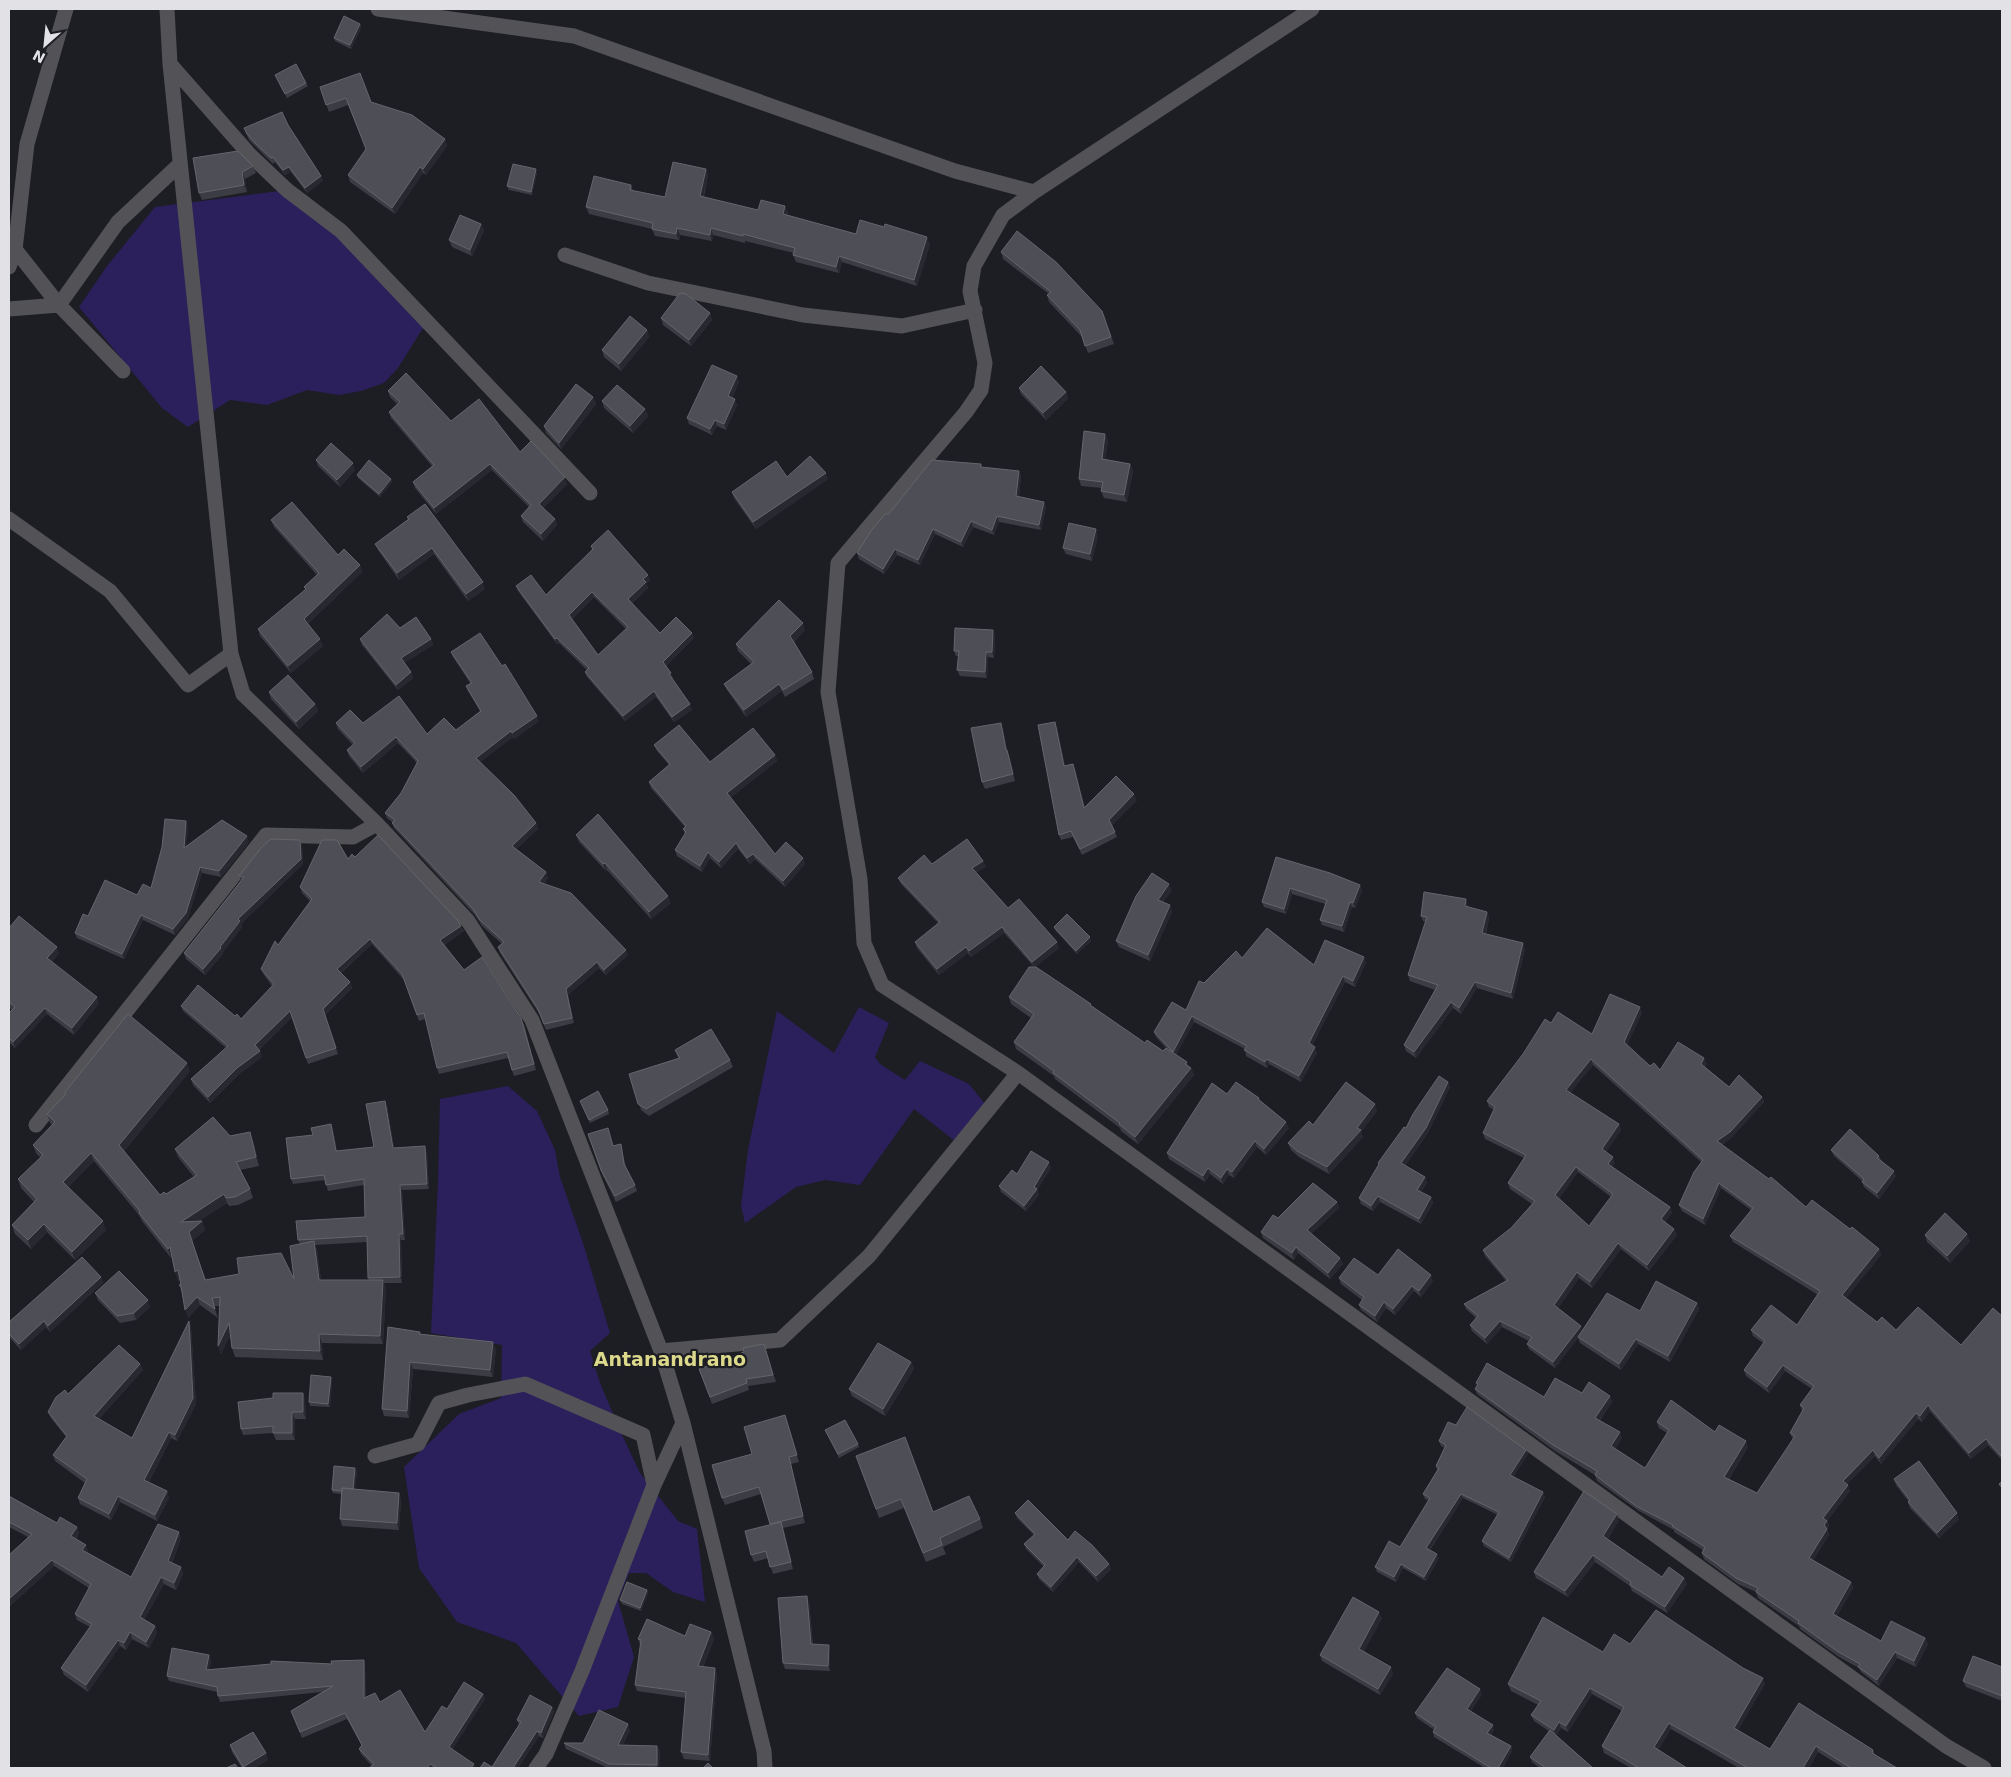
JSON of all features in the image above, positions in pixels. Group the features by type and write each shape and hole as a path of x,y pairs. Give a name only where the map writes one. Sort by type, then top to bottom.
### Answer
{"street":[{"path":"9,266 27,144 66,9"},
{"path":"167,9 170,64 231,654 243,694 377,824 468,920 532,1020 661,1351 683,1422 764,1751 765,1768"},
{"path":"378,9 574,36 955,171 1034,192"},
{"path":"1312,9 1034,192 1004,215 974,266 970,291 985,363 981,390 966,412 838,563 828,692 860,879 864,944 882,985 1018,1073 1946,1746 1984,1768"},
{"path":"170,64 250,155 287,190 342,231 590,493"},
{"path":"59,305 118,222 180,164"},
{"path":"12,246 59,305 123,371"},
{"path":"565,255 648,283 803,315 902,326 975,310"},
{"path":"9,309 59,305"},
{"path":"9,519 110,591 188,685 231,654"},
{"path":"36,1125 266,835 353,837 377,824"},
{"path":"661,1351 780,1340 870,1256 1018,1073"},
{"path":"376,1456 418,1444 439,1403 468,1395 525,1384 643,1435 654,1485"},
{"path":"536,1768 546,1754 582,1671 654,1485 683,1422"}],"shaded area":[{"path":"287,190 428,323 398,368 384,383 361,391 339,395 307,390 267,405 230,400 188,427 162,408 79,307 107,266 155,207"},
{"path":"859,1007 889,1023 875,1057 880,1064 905,1080 920,1061 969,1084 989,1109 960,1145 914,1109 860,1185 825,1180 796,1187 745,1223 741,1206 748,1150 777,1011 834,1053"},
{"path":"508,1086 537,1111 555,1150 560,1177 584,1246 610,1333 590,1351 600,1383 622,1435 640,1473 678,1521 697,1529 705,1602 673,1592 646,1573 629,1573 618,1601 634,1657 618,1707 579,1716 516,1643 457,1622 419,1568 404,1467 459,1414 501,1398 502,1345 431,1333 440,1099"}],"building":[{"path":"344,16 360,24 350,45 334,38"},
{"path":"296,64 306,83 285,94 275,75"},
{"path":"360,73 371,102 412,115 445,139 423,169 420,167 392,208 348,175 366,149 346,98 326,105 320,87"},
{"path":"282,112 288,125 321,176 305,188 289,167 283,170 273,157 271,158 255,143 244,128"},
{"path":"238,151 253,166 242,172 244,185 199,193 193,158"},
{"path":"673,162 706,169 700,196 758,210 761,200 785,206 783,214 856,234 860,220 884,227 885,224 927,237 914,280 839,256 836,267 793,255 795,248 743,234 743,236 711,228 710,235 677,228 676,234 652,229 653,223 586,207 594,176 631,185 630,190 665,197"},
{"path":"513,164 536,169 531,192 507,186"},
{"path":"460,215 481,224 470,250 449,240"},
{"path":"1017,231 1056,262 1102,311 1111,337 1085,346 1080,330 1047,295 1051,292 1001,252"},
{"path":"680,293 686,294 710,313 689,340 661,318"},
{"path":"630,316 647,330 619,364 602,350"},
{"path":"712,365 737,376 728,396 735,399 724,424 715,420 710,429 687,418"},
{"path":"1041,366 1066,392 1043,413 1019,388"},
{"path":"406,373 451,421 479,399 520,452 531,441 565,477 539,504 555,519 541,534 521,516 531,505 490,464 434,508 413,482 434,465 389,412 400,402 388,391"},
{"path":"576,384 593,397 559,443 544,426"},
{"path":"617,385 645,409 630,426 602,401"},
{"path":"1084,431 1105,434 1102,459 1130,464 1124,495 1101,491 1103,482 1079,479"},
{"path":"331,443 353,463 337,480 316,460"},
{"path":"810,456 826,473 753,522 732,492 776,461 787,477"},
{"path":"369,460 391,479 379,494 357,475"},
{"path":"932,460 981,464 981,467 1019,471 1016,496 1044,502 1039,525 997,516 992,530 971,521 961,542 933,529 918,560 895,549 883,569 857,553 871,531 886,513 888,515"},
{"path":"292,502 338,555 344,549 360,565 304,619 320,639 288,666 258,629 306,589 304,587 319,573 271,520"},
{"path":"425,504 483,582 466,594 432,548 397,573 375,544 409,519 407,517"},
{"path":"1069,523 1096,529 1090,554 1063,548"},
{"path":"608,530 648,575 643,579 646,582 628,599 660,633 676,617 692,633 663,662 690,704 672,717 654,691 623,716 585,672 589,668 557,638 555,639 516,586 531,575 546,595 593,549 591,546","holes":["592,592 628,627 598,655 569,615"]},
{"path":"779,600 803,623 790,636 812,672 783,690 779,684 744,710 724,684 754,662 736,644"},
{"path":"387,614 400,628 416,617 431,639 401,658 411,672 396,685 360,639"},
{"path":"955,628 993,630 992,652 986,652 985,672 957,670 959,651 954,651"},
{"path":"480,633 502,666 505,664 537,716 512,733 511,731 476,758 514,795 536,823 512,846 546,872 539,882 571,893 626,950 604,970 597,962 566,989 572,1018 544,1024 538,1009 498,947 504,942 480,920 473,909 392,823 395,820 385,813 401,793 418,761 396,737 361,767 347,750 355,743 336,723 350,710 363,723 399,696 427,734 444,718 456,730 481,711 466,686 472,683 451,652"},
{"path":"288,675 315,704 296,722 269,692"},
{"path":"1055,722 1064,766 1073,764 1084,808 1116,776 1134,794 1109,820 1115,832 1080,849 1071,831 1059,835 1038,725"},
{"path":"1001,723 1013,774 982,782 971,728"},
{"path":"679,725 710,762 753,728 775,755 727,793 775,854 786,842 803,858 783,881 753,854 747,858 736,843 719,862 708,852 700,866 675,850 686,832 683,829 686,826 649,782 670,764 654,745"},
{"path":"598,814 668,896 649,912 605,863 603,864 576,835"},
{"path":"165,819 186,821 184,848 222,820 247,836 219,871 200,867 186,913 173,929 141,915 122,954 75,933 83,914 88,916 105,880 137,895 143,884 151,888 162,847"},
{"path":"378,835 458,921 461,926 440,940 464,970 482,957 521,1018 534,1064 512,1070 507,1052 437,1068 424,1013 417,1015 402,974 370,939 337,969 350,982 323,1009 336,1048 306,1058 290,1011 255,1045 260,1051 237,1068 208,1097 191,1079 228,1046 181,1006 198,985 241,1019 274,984 261,969 275,941 278,945 312,899 300,887 322,840 337,840 348,859 352,854 355,857"},
{"path":"271,839 300,840 301,859 238,919 240,921 203,969 184,953 244,877 239,876 262,847"},
{"path":"967,839 983,861 972,868 1008,908 1019,899 1057,942 1032,962 1002,927 969,951 966,947 937,969 915,942 940,922 898,878 924,855 932,864"},
{"path":"1276,857 1330,873 1360,885 1353,903 1350,902 1342,926 1320,920 1327,900 1290,888 1284,909 1262,902"},
{"path":"1152,873 1169,884 1158,900 1170,905 1148,955 1116,941 1136,896"},
{"path":"1424,892 1466,899 1465,906 1487,912 1482,933 1523,943 1511,993 1475,982 1459,1008 1451,1002 1414,1052 1404,1045 1438,985 1408,975 1427,917 1421,916"},
{"path":"1067,914 1090,937 1076,951 1054,927"},
{"path":"19,916 57,947 47,958 97,997 72,1028 45,1008 13,1042 9,1038 9,1013 15,1007 9,1002 9,928"},
{"path":"1267,928 1314,965 1325,940 1364,957 1353,981 1343,976 1309,1043 1315,1047 1299,1076 1267,1059 1265,1062 1244,1050 1247,1046 1192,1016 1173,1052 1154,1032 1172,1002 1186,1010 1199,981 1204,983 1236,951 1242,958"},
{"path":"1029,967 1036,967 1145,1043 1147,1040 1163,1051 1166,1048 1187,1062 1185,1064 1191,1068 1135,1137 1120,1123 1053,1073 1054,1071 1014,1042 1034,1014 1009,997"},
{"path":"1610,994 1640,1007 1624,1042 1650,1066 1654,1063 1660,1070 1678,1042 1704,1058 1701,1064 1729,1087 1739,1075 1762,1097 1730,1132 1717,1141 1769,1179 1771,1177 1806,1207 1812,1200 1850,1229 1852,1227 1879,1249 1842,1295 1877,1322 1882,1317 1896,1330 1918,1307 1961,1345 1993,1308 2002,1316 2002,1457 1986,1439 1969,1453 1928,1405 1920,1416 1916,1413 1879,1458 1873,1450 1843,1481 1848,1485 1823,1518 1827,1521 1824,1525 1827,1529 1809,1558 1851,1582 1833,1614 1881,1641 1891,1621 1925,1638 1914,1661 1895,1652 1877,1680 1858,1667 1860,1664 1837,1651 1798,1623 1799,1621 1756,1592 1758,1588 1736,1578 1702,1553 1705,1547 1673,1525 1636,1506 1595,1475 1597,1471 1553,1445 1475,1389 1478,1384 1476,1383 1487,1363 1544,1397 1555,1378 1582,1393 1589,1382 1610,1396 1595,1418 1620,1432 1611,1446 1645,1468 1669,1430 1657,1422 1671,1400 1715,1432 1719,1425 1746,1441 1724,1477 1757,1493 1795,1436 1790,1433 1804,1408 1800,1405 1814,1386 1783,1365 1767,1387 1744,1370 1765,1341 1751,1330 1771,1305 1797,1325 1820,1291 1730,1236 1753,1208 1719,1183 1703,1219 1679,1205 1694,1172 1703,1160 1591,1059 1566,1090 1619,1124 1602,1149 1613,1157 1608,1164 1670,1207 1661,1219 1674,1229 1647,1265 1618,1243 1590,1282 1577,1272 1554,1305 1581,1326 1553,1362 1527,1344 1532,1337 1500,1321 1485,1338 1470,1325 1478,1316 1464,1304 1508,1280 1483,1250 1511,1228 1535,1201 1508,1183 1526,1155 1483,1133 1495,1107 1487,1101 1523,1054 1545,1019 1551,1023 1558,1012 1592,1034","holes":["1576,1167 1613,1194 1589,1226 1555,1195"]},
{"path":"128,1014 187,1063 119,1145 160,1195 164,1192 166,1194 197,1175 175,1149 213,1117 230,1136 250,1132 256,1157 236,1162 250,1189 235,1197 226,1198 224,1194 181,1222 202,1221 189,1232 205,1280 239,1274 237,1258 281,1253 294,1279 290,1246 314,1241 319,1280 383,1280 380,1336 319,1334 320,1351 232,1348 229,1323 218,1346 220,1297 212,1298 215,1309 197,1297 185,1310 181,1286 179,1285 181,1285 178,1270 175,1272 170,1247 168,1249 139,1213 140,1211 91,1153 63,1182 103,1221 72,1252 44,1224 28,1240 12,1225 37,1199 18,1179 43,1155 33,1145 55,1122 47,1114 66,1094 65,1092"},
{"path":"711,1029 730,1060 646,1109 638,1104 629,1074 680,1058 675,1050"},
{"path":"1439,1076 1448,1082 1426,1128 1401,1163 1425,1177 1417,1190 1431,1197 1419,1219 1378,1196 1371,1206 1359,1198 1378,1163 1404,1127 1406,1128 1413,1114"},
{"path":"1236,1082 1259,1098 1286,1122 1264,1149 1255,1141 1232,1172 1227,1169 1221,1178 1208,1168 1203,1176 1167,1153 1212,1083 1227,1094"},
{"path":"1346,1082 1375,1104 1357,1128 1361,1130 1327,1167 1297,1151 1288,1143 1309,1121 1313,1125"},
{"path":"598,1091 608,1110 589,1120 580,1101"},
{"path":"385,1101 393,1148 425,1146 427,1184 400,1185 403,1234 399,1234 400,1277 368,1278 367,1236 298,1240 296,1221 365,1217 364,1179 326,1185 324,1175 291,1179 286,1138 313,1135 311,1128 331,1124 336,1151 374,1147 366,1104"},
{"path":"608,1128 613,1146 621,1144 624,1164 635,1185 615,1196 601,1170 588,1134"},
{"path":"1850,1129 1879,1156 1877,1158 1894,1171 1877,1193 1862,1182 1864,1179 1831,1150"},
{"path":"1031,1151 1049,1162 1034,1187 1037,1189 1024,1206 999,1186 1012,1170 1017,1174"},
{"path":"1313,1183 1337,1202 1307,1230 1340,1258 1328,1273 1296,1247 1292,1253 1261,1232 1273,1215 1278,1218"},
{"path":"1945,1213 1967,1234 1947,1256 1925,1235"},
{"path":"1398,1249 1431,1275 1419,1291 1412,1286 1393,1309 1384,1302 1375,1316 1359,1305 1364,1297 1339,1278 1354,1258 1378,1275"},
{"path":"82,1257 101,1277 48,1326 44,1321 19,1344 9,1334 9,1322"},
{"path":"119,1271 148,1300 134,1313 117,1316 95,1293"},
{"path":"1656,1281 1697,1303 1668,1356 1636,1339 1619,1364 1578,1337 1607,1293 1640,1311"},
{"path":"189,1321 193,1398 175,1435 169,1432 144,1480 167,1491 155,1515 118,1496 109,1514 78,1498 87,1479 53,1455 67,1436 48,1412 56,1397 65,1390 68,1394 119,1345 140,1364 94,1416 132,1438"},
{"path":"388,1327 420,1332 419,1334 493,1342 490,1370 410,1362 407,1411 382,1409"},
{"path":"878,1343 911,1362 883,1409 849,1389"},
{"path":"764,1344 773,1375 746,1379 747,1383 710,1397 699,1369 744,1352 743,1348"},
{"path":"311,1375 331,1377 328,1404 309,1402"},
{"path":"273,1393 303,1393 303,1412 292,1412 292,1433 273,1433 273,1426 241,1429 238,1402 273,1398"},
{"path":"1467,1407 1526,1450 1510,1475 1543,1492 1509,1558 1482,1541 1499,1512 1461,1494 1426,1548 1437,1554 1424,1577 1401,1564 1394,1577 1375,1567 1389,1541 1400,1547 1430,1498 1423,1494 1439,1468 1436,1466 1446,1445 1439,1441 1448,1422 1456,1425"},
{"path":"785,1415 797,1455 789,1457 803,1516 770,1524 759,1487 722,1498 712,1465 752,1454 744,1427"},
{"path":"845,1420 858,1444 838,1454 825,1430"},
{"path":"905,1437 933,1512 969,1496 980,1519 940,1538 942,1545 923,1553 901,1499 876,1509 856,1456"},
{"path":"1919,1461 1957,1513 1937,1533 1908,1502 1910,1500 1894,1479"},
{"path":"334,1466 355,1468 353,1489 342,1488 342,1491 332,1490"},
{"path":"342,1488 399,1493 397,1523 340,1519"},
{"path":"1584,1491 1617,1514 1603,1536 1662,1577 1669,1567 1684,1578 1665,1607 1630,1585 1631,1582 1593,1555 1565,1591 1534,1572"},
{"path":"9,1496 57,1523 60,1517 77,1527 71,1536 86,1545 82,1550 131,1577 158,1524 179,1532 168,1561 181,1567 174,1583 161,1577 140,1617 155,1626 146,1642 130,1632 124,1643 118,1640 86,1685 61,1668 92,1624 75,1614 91,1584 52,1560 9,1599 9,1555 32,1534 9,1522"},
{"path":"1028,1500 1068,1540 1075,1531 1092,1545 1109,1564 1096,1576 1077,1557 1051,1587 1037,1574 1045,1565 1024,1544 1035,1534 1015,1513"},
{"path":"781,1522 791,1562 770,1567 766,1551 751,1555 745,1531"},
{"path":"627,1582 647,1590 640,1608 620,1600"},
{"path":"807,1596 811,1644 829,1645 828,1666 783,1663 778,1598"},
{"path":"1353,1597 1379,1612 1359,1649 1391,1667 1378,1689 1320,1655"},
{"path":"1656,1610 1743,1668 1763,1678 1734,1728 1770,1749 1799,1703 1873,1750 1872,1753 1897,1768 1851,1768 1816,1746 1803,1768 1748,1768 1669,1723 1654,1747 1687,1768 1639,1768 1602,1746 1624,1707 1590,1688 1566,1726 1559,1722 1554,1730 1531,1715 1541,1701 1508,1684 1543,1617 1603,1652 1614,1634 1630,1644"},
{"path":"647,1619 685,1636 690,1624 711,1632 698,1666 715,1668 708,1755 681,1752 686,1692 635,1685 641,1640 638,1639"},
{"path":"172,1648 209,1655 206,1670 271,1664 271,1661 332,1664 331,1661 364,1660 364,1698 375,1693 380,1702 400,1690 425,1732 442,1706 447,1709 464,1682 483,1694 449,1747 474,1764 471,1768 437,1768 431,1764 426,1768 369,1768 374,1764 359,1749 362,1745 345,1713 300,1732 291,1711 333,1686 218,1696 217,1687 167,1676"},
{"path":"1973,1656 2002,1667 2002,1696 1963,1681"},
{"path":"1447,1668 1480,1689 1467,1709 1493,1725 1487,1733 1511,1746 1498,1768 1491,1768 1433,1732 1436,1727 1415,1713"},
{"path":"530,1695 552,1707 541,1733 537,1731 513,1768 480,1768 484,1762 492,1767 521,1722 517,1720"},
{"path":"599,1710 628,1724 618,1745 657,1746 657,1765 609,1764 564,1743 583,1743"},
{"path":"1550,1730 1593,1768 1546,1768 1530,1757"},
{"path":"253,1732 266,1753 243,1767 230,1745"},
{"path":"708,1763 713,1768 703,1768"},
{"path":"235,1764 238,1768 226,1768"}],"district":[{"name":"Antanandrano","path":"670,1359"}]}
